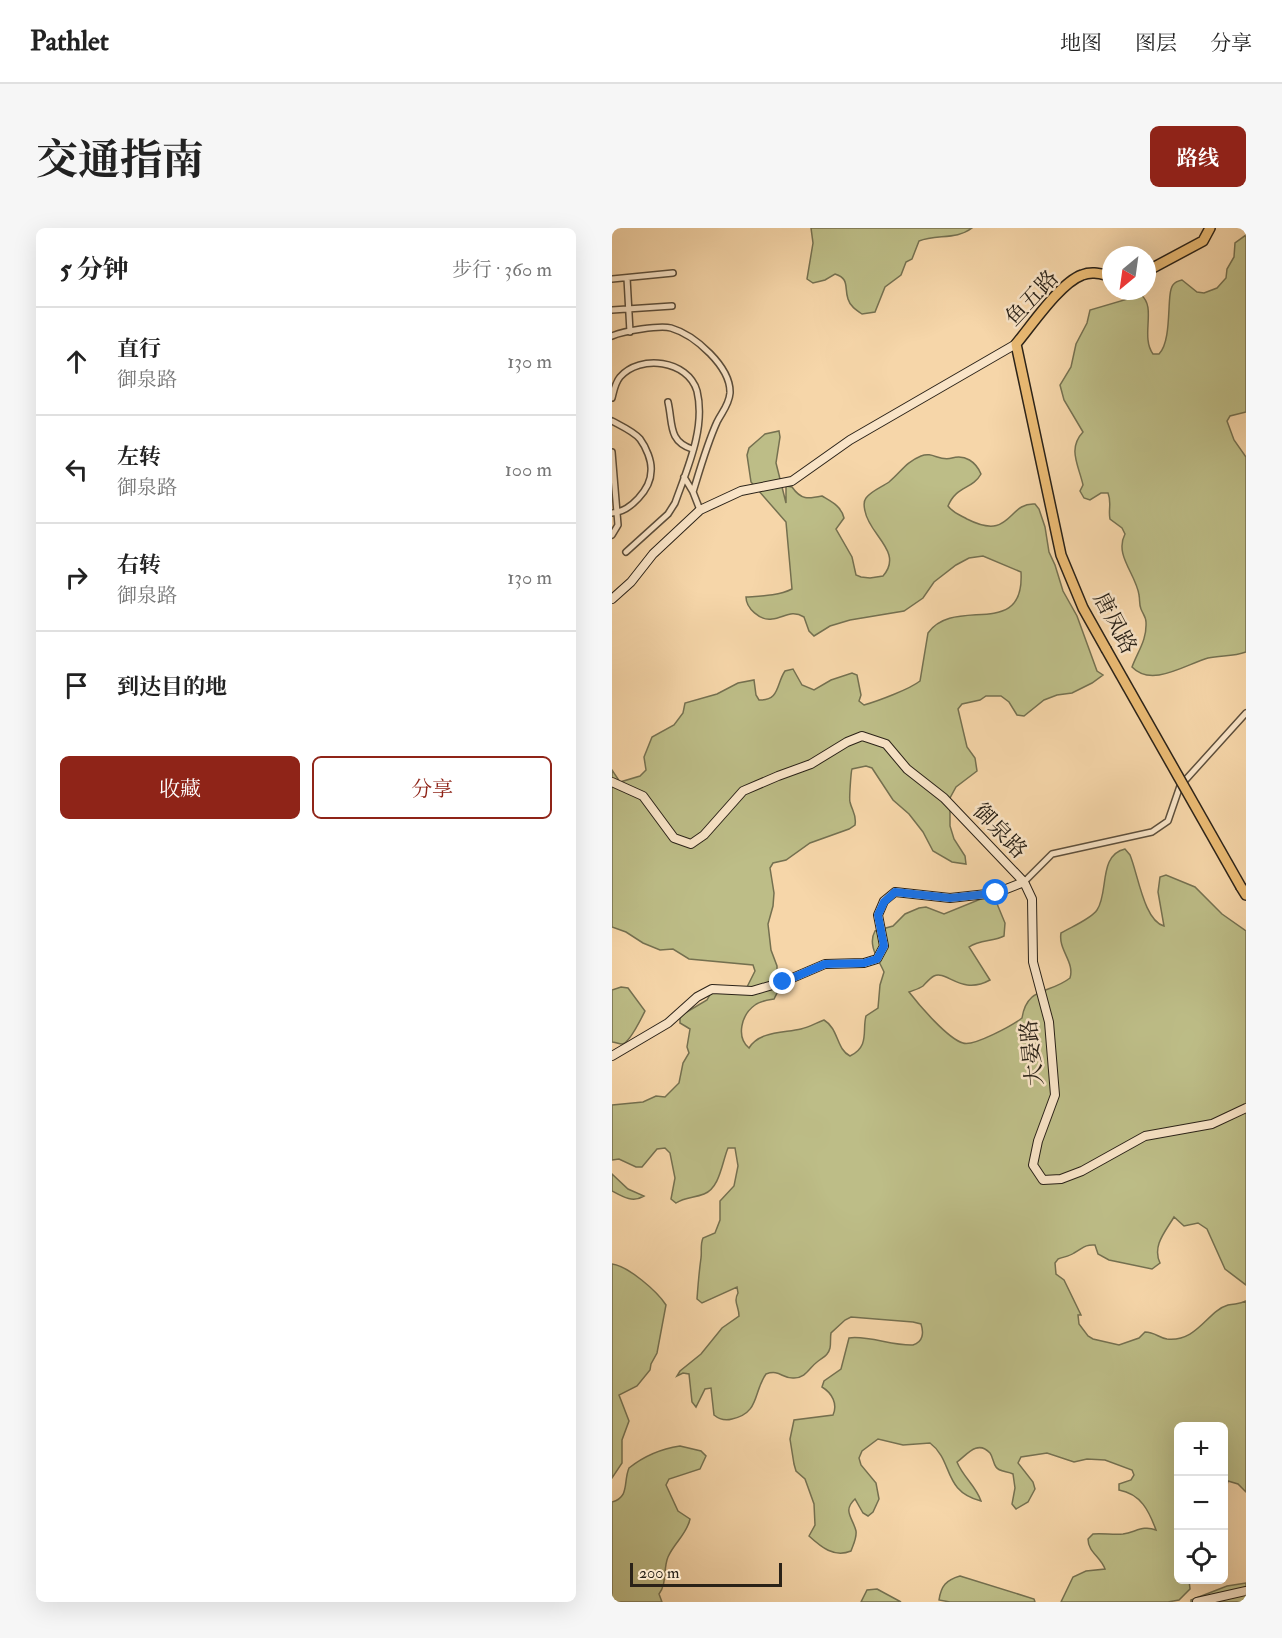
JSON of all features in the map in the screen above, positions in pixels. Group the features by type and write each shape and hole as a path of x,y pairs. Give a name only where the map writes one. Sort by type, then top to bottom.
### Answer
{"highway":[{"path":"1156,266 1203,241 1210,228"},
{"name":"鱼五路","path":"1016,344 1065,285 1082,275 1096,272 1102,274"},
{"name":"唐凤路","path":"1016,344 1061,555 1083,608 1244,891"}],"street":[{"path":"612,279 673,273"},
{"path":"627,278 630,332"},
{"path":"612,310 672,306"},
{"path":"612,336 670,328 698,342 717,361 726,375 730,388 727,405 717,423 693,492"},
{"name":"鱼五路","path":"612,599 631,582 653,554 700,510 741,491 792,481 850,440 1016,344"},
{"path":"612,398 619,378 626,371 641,363 659,363 683,372 696,388 699,401 699,425 675,503 668,514 626,552"},
{"path":"668,402 675,439 680,445 692,449"},
{"path":"612,422 640,439 648,453 651,471 646,487 637,499 626,510 614,513"},
{"path":"612,454 614,513 618,525 612,535"},
{"path":"684,477 700,510"},
{"path":"1024,882 1052,854 1152,832 1168,821 1180,786 1245,715"},
{"name":"御泉路","path":"612,782 643,796 674,838 691,844 704,835 743,791 811,764 862,736 886,744 906,769 944,798 1024,882 996,893 950,898 895,892 884,902 878,915 884,946 877,959 864,963 825,964 783,982 752,991 712,989 697,998 668,1023 612,1056"},
{"name":"大晏路","path":"1024,882 1032,899 1033,962 1049,1022 1055,1095 1038,1141 1033,1165 1043,1179 1060,1179 1082,1171 1145,1136 1212,1124 1246,1108"},
{"path":"1197,1602 1246,1591"}],"green space":[{"path":"811,228 972,228 953,236 919,241 912,259 906,262 901,275 885,287 875,312 862,314 850,304 845,281 840,276 835,274 813,283 807,279 813,243"},
{"path":"1246,235 1246,412 1230,416 1227,421 1234,440 1246,457 1246,652 1208,658 1169,673 1149,675 1140,673 1132,667 1144,640 1146,622 1140,607 1137,587 1122,549 1125,534 1122,528 1110,519 1108,493 1101,493 1090,500 1084,498 1080,491 1083,485 1075,451 1078,438 1083,432 1064,400 1060,385 1071,367 1076,344 1087,323 1090,310 1124,300 1146,300 1149,347 1153,354 1159,354 1167,335 1173,285 1182,280 1197,292 1204,293 1217,288 1226,278 1227,269 1234,257 1235,243"},
{"path":"779,431 776,463 786,503 786,486 792,487 805,498 822,496 833,502 844,518 836,529 852,557 856,575 861,577 883,576 890,559 888,551 868,520 864,506 865,500 916,458 925,455 943,459 961,457 970,460 976,466 981,474 973,483 956,494 948,506 954,512 982,525 1001,524 1019,509 1035,504 1045,527 1049,552 1063,591 1077,616 1097,671 1103,675 1072,693 1044,700 1024,716 1017,715 1009,702 1001,696 986,696 980,700 962,704 958,709 967,747 975,758 977,771 956,787 950,798 950,826 954,839 965,856 966,864 952,862 933,851 923,832 909,814 893,800 872,768 866,766 852,769 850,800 855,825 810,843 786,860 773,863 770,868 774,893 768,924 771,950 777,966 777,993 774,999 757,1004 746,1014 741,1032 749,1048 759,1038 801,1029 824,1020 832,1028 842,1049 850,1056 863,1043 866,1016 878,1008 880,985 884,972 873,947 875,931 893,926 905,914 919,908 926,907 944,914 993,894 1005,923 1004,936 969,947 990,980 971,985 939,975 909,992 942,1029 963,1043 984,1039 1002,1030 1022,1018 1029,1000 1034,996 1070,978 1070,967 1062,945 1061,933 1086,920 1097,910 1101,903 1107,866 1117,853 1125,849 1130,855 1142,896 1157,922 1164,926 1158,892 1160,877 1166,875 1195,887 1222,914 1246,931 1246,1285 1225,1269 1207,1229 1198,1223 1184,1226 1174,1217 1159,1245 1160,1263 1152,1269 1109,1260 1098,1254 1095,1245 1086,1246 1071,1255 1058,1259 1055,1263 1056,1274 1064,1280 1081,1315 1078,1315 1079,1324 1088,1336 1119,1345 1139,1338 1145,1332 1167,1339 1187,1336 1221,1308 1246,1301 1246,1492 1238,1484 1228,1481 1228,1422 1174,1422 1174,1584 1189,1584 1190,1589 1179,1600 1168,1602 1061,1602 1073,1577 1086,1571 1105,1569 1089,1544 1088,1539 1093,1534 1123,1534 1147,1528 1156,1530 1139,1499 1119,1490 1119,1484 1131,1480 1134,1475 1132,1470 1105,1460 1087,1459 1074,1462 1047,1453 1021,1457 1018,1463 1033,1482 1035,1489 1028,1502 1016,1509 1012,1504 1015,1488 1013,1474 997,1469 990,1453 985,1449 976,1448 957,1462 981,1501 960,1490 954,1483 943,1458 930,1443 903,1445 878,1439 862,1451 859,1458 861,1465 876,1483 879,1499 873,1512 868,1516 863,1513 855,1499 851,1503 849,1511 856,1534 851,1551 833,1552 809,1536 815,1525 814,1504 805,1479 796,1471 794,1464 790,1439 794,1420 833,1415 835,1407 833,1399 822,1387 824,1381 841,1369 849,1338 913,1345 922,1337 921,1324 851,1317 845,1320 831,1333 828,1353 804,1375 794,1378 778,1373 766,1374 752,1407 741,1416 729,1420 720,1419 714,1415 711,1388 705,1389 696,1407 692,1402 689,1374 683,1373 677,1376 701,1354 722,1328 739,1316 736,1302 737,1287 702,1303 697,1299 702,1241 703,1238 715,1233 720,1220 720,1201 734,1186 738,1166 735,1148 728,1148 720,1174 709,1191 676,1203 671,1199 675,1178 670,1153 665,1148 657,1149 642,1167 636,1167 619,1159 612,1160 612,1105 643,1102 656,1096 665,1097 679,1083 683,1063 689,1053 687,1047 690,1029 680,1023 680,1016 707,1000 713,989 741,990 747,987 755,971 753,965 689,959 673,949 660,950 612,927 612,770 620,782 640,776 646,770 644,757 652,737 674,725 683,713 685,703 717,694 738,683 754,680 759,700 766,700 774,695 785,671 793,669 802,685 814,690 831,680 852,673 857,675 861,695 859,701 864,705 902,691 920,681 928,633 940,622 954,617 1000,612 1012,605 1019,593 1021,572 983,556 969,558 934,582 923,598 904,611 850,620 830,626 814,636 809,631 804,617 799,615 791,614 772,619 758,616 748,605 746,597 775,594 792,589 786,522 751,482 747,455 749,448 765,434"},
{"path":"621,987 628,988 645,1011 632,1035 622,1044 612,1042 612,990"},
{"path":"612,1174 628,1189 644,1196 632,1199 612,1191"},
{"path":"612,1264 626,1269 642,1280 666,1305 657,1353 650,1370 637,1386 619,1395 629,1421 622,1440 622,1463 612,1478"},
{"path":"680,1446 701,1451 706,1456 700,1469 669,1479 666,1485 678,1511 690,1519 668,1557 663,1586 659,1594 662,1602 612,1602 612,1502 618,1500 624,1493 629,1468 653,1454"},
{"path":"960,1576 1034,1599 1035,1602 939,1600 945,1584"},
{"path":"1246,1583 1246,1602 1191,1602 1191,1600 1227,1586"},
{"path":"877,1589 901,1602 861,1602 867,1590"}],"route":[{"path":"783,982 825,964 864,963 877,959 884,946 878,915 884,902 895,892 950,898 996,893"}]}
